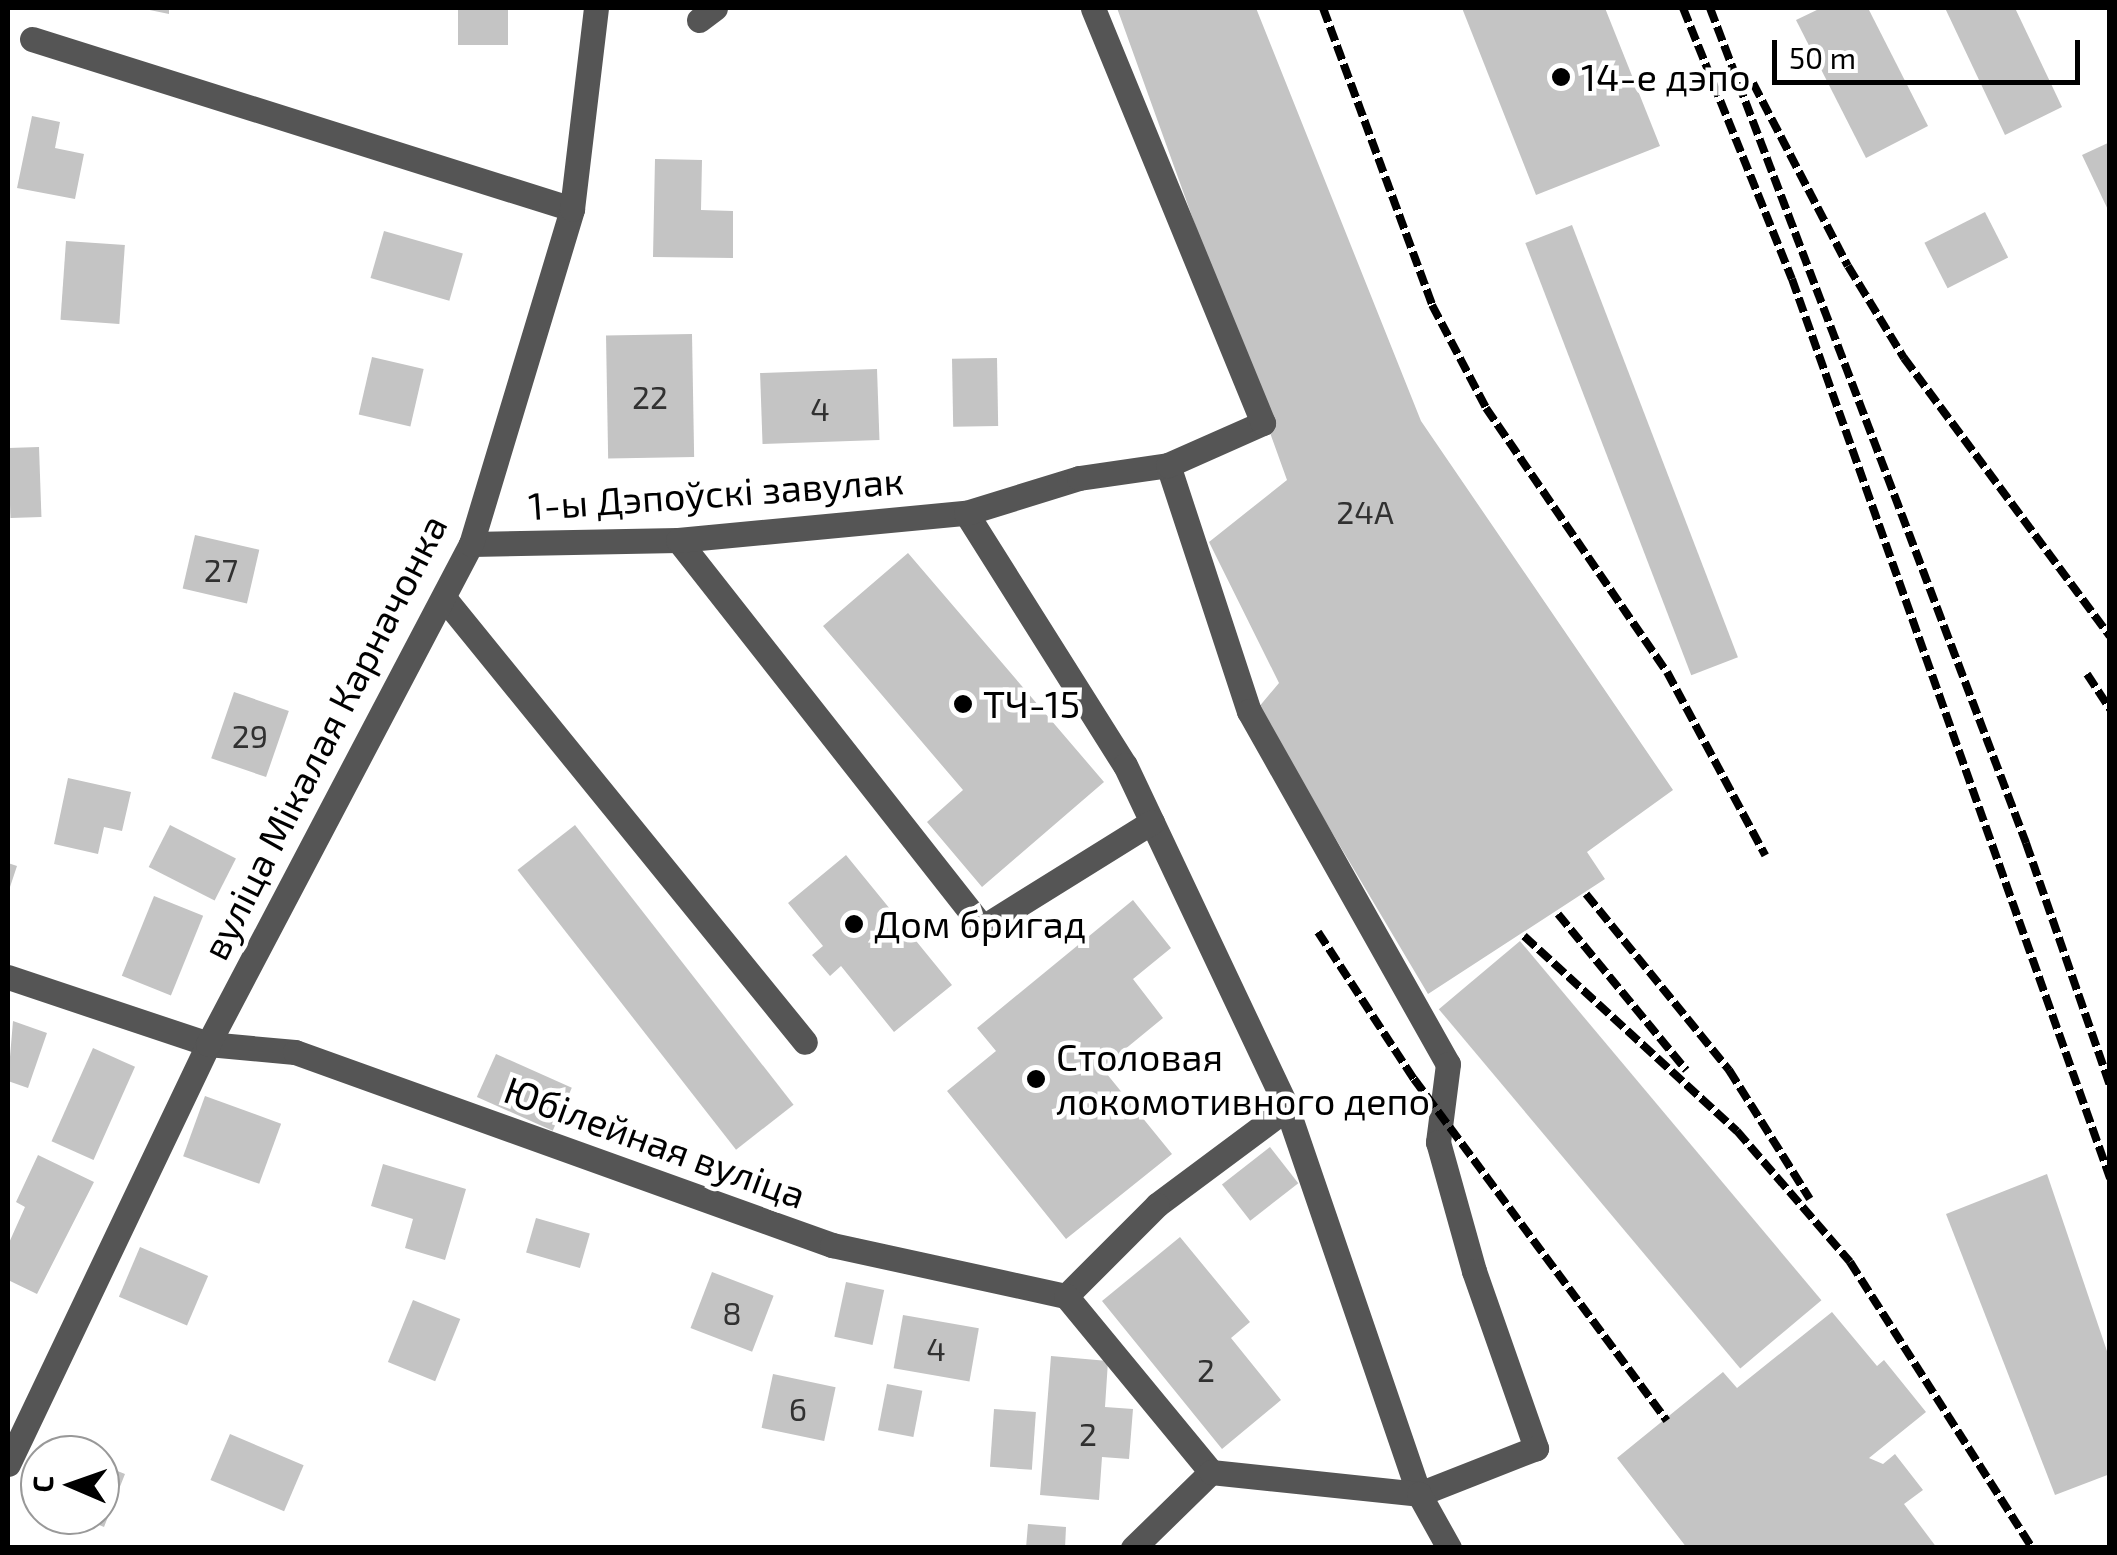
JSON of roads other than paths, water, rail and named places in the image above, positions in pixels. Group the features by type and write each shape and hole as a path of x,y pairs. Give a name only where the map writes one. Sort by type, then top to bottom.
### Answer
{"street":[{"name":"вуліца Мікалая Карначонка","path":"8,1464 208,1044 471,544 572,209 596,8"},
{"name":"1-ы Дэпоўскі завулак","path":"471,544 678,540 966,513 1078,478 1168,465 1263,423 1092,8"},
{"path":"32,39 572,209"},
{"path":"1168,465 1249,710 1448,1064 1438,1142 1474,1271 1536,1448 1419,1494 1211,1472 1066,1296 1157,1205 1287,1108"},
{"path":"966,513 1125,765 1287,1108 1419,1494 1449,1548"},
{"path":"678,540 983,927 1152,822"},
{"path":"444,598 806,1042"},
{"name":"Юбілейная вуліца","path":"8,977 208,1044 295,1052 832,1246 1066,1296"},
{"path":"1132,1548 1211,1472"}],"railway":[{"path":"1323,8 1432,305 1486,408 1667,672 1765,855"},
{"path":"1683,8 1792,279 2110,1178"},
{"path":"1710,8 2026,843 2110,1086"},
{"path":"1753,83 1848,266 1904,358 2110,636"},
{"path":"2087,674 2110,709"},
{"path":"1586,894 1729,1070 1810,1199"},
{"path":"1558,914 1686,1070"},
{"path":"1318,932 1414,1079 1667,1421"},
{"path":"1524,936 1737,1131 1850,1262 2032,1548"}],"place":[{"name":"14-е дэпо","path":"1561,77"},
{"name":"ТЧ-15","path":"963,704"},
{"name":"Дом бригад","path":"854,924"},
{"name":"Столовая локомотивного депо","path":"1036,1079"}]}
